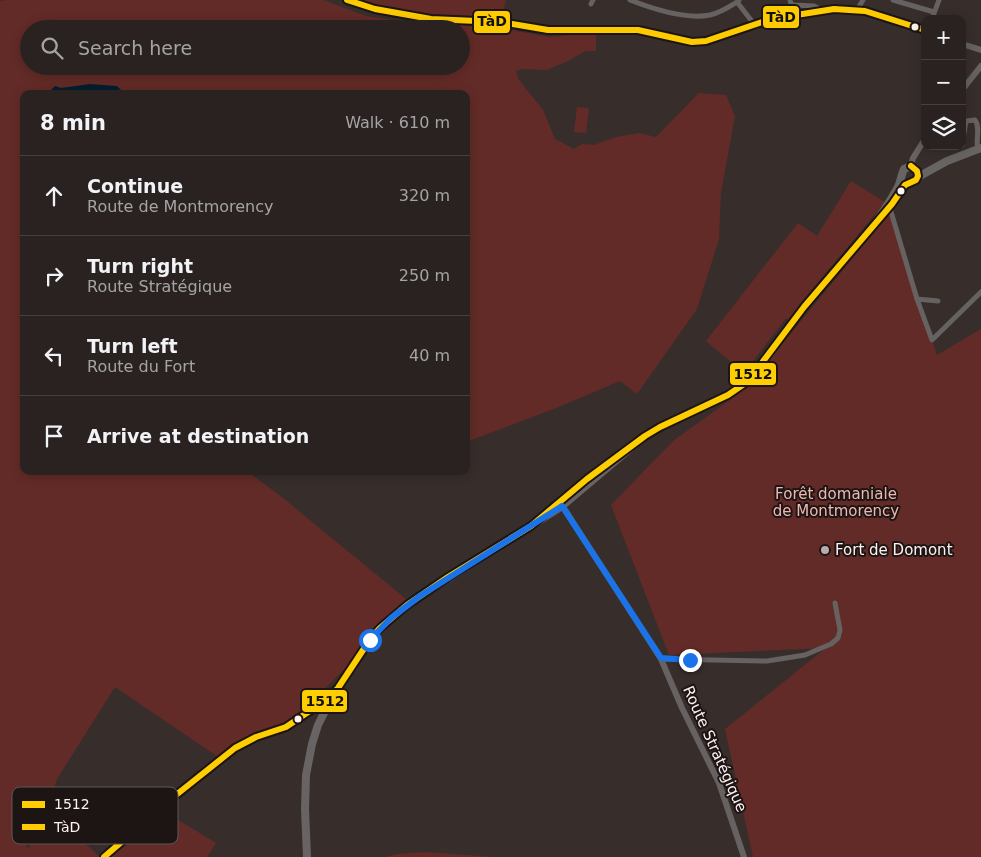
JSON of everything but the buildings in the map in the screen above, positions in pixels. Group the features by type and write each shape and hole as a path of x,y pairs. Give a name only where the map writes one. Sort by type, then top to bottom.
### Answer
{"main road":[{"path":"966,148 979,149"},
{"path":"902,176 905,181 914,174 928,171 960,150"},
{"path":"889,205 899,186 904,169 914,174"},
{"path":"307,857 305,809 306,775 310,750 323,715 338,688 371,638 391,618 448,577 530,526 561,504 623,453 660,427 728,395 744,384 914,174"},
{"path":"178,794 236,748 256,737 286,727 326,700 338,688"},
{"path":"315,707 323,708 323,715"},
{"path":"299,718 313,712 323,715"},
{"path":"104,857 119,844"}],"street":[{"path":"347,0 375,9 431,19 454,20"},
{"path":"630,0 660,10 695,16 708,16 738,1 754,24"},
{"path":"790,0 791,4 794,5 814,6 822,10"},
{"path":"858,10 864,0"},
{"path":"893,0 934,12"},
{"path":"933,15 939,0"},
{"path":"470,21 500,22 548,30 638,30 692,42 706,41 765,22 771,18 777,19 822,10 858,10 921,29"},
{"path":"966,45 981,50"},
{"path":"966,85 981,66"},
{"path":"966,122 975,120 978,124 976,144 979,149"},
{"path":"914,174 913,158 921,145"},
{"path":"889,205 917,299 932,340 981,292"},
{"path":"917,299 938,301"},
{"name":"Route Stratégique","path":"561,504 661,658 682,708 719,783 744,857"},
{"path":"661,658 766,661 805,656 831,644 838,638 840,630 834,604"}],"green space":[{"path":"323,0 366,16 395,20 20,20 20,75 470,75 470,25 495,27 549,37 596,33 596,51 585,51 547,70 522,69 516,71 519,80 543,110 555,139 574,149 582,144 594,145 616,137 639,133 656,137 699,93 726,95 735,116 721,192 719,239 697,309 637,394 620,381 556,408 470,440 470,90 20,90 20,475 252,475 411,603 293,720 221,759 115,687 57,779 54,787 12,787 12,844 25,844 28,849 30,844 84,844 100,857 0,857 0,1"},
{"path":"347,0 506,0 500,22 431,19"},
{"path":"577,107 589,108 586,133 574,132"},
{"path":"851,181 885,202 788,320 786,318 744,373 706,341 798,223 817,236"},
{"name":"Forêt domaniale de Montmorency","path":"889,214 937,355 981,329 981,857 753,857 725,729 826,648 669,655 611,505 673,441 745,389"},
{"path":"178,820 216,843 207,857 104,857 120,844 178,844"},
{"path":"424,852 493,857 385,857"}],"water":[{"path":"90,84 117,86 121,90 51,90 55,86 61,88"}],"transit line":[{"name":"TàD","path":"347,0 375,9 431,19 454,20"},
{"name":"TàD","path":"470,21 500,22 548,30 638,30 692,42 706,41 771,19 834,9 865,11 921,29"},
{"name":"1512","path":"178,793 235,748 256,737 286,727 326,700 338,688 371,638 407,605 448,577 531,526 587,479 645,436 728,395 744,384 804,307 892,204 905,185 916,180 918,176 917,171 911,166"},
{"name":"1512","path":"104,857 119,844"}],"place":[{"name":"Fort de Domont","path":"825,550"}],"route":[{"path":"370,640 391,618 420,596 562,506 661,658 690,660"}]}
